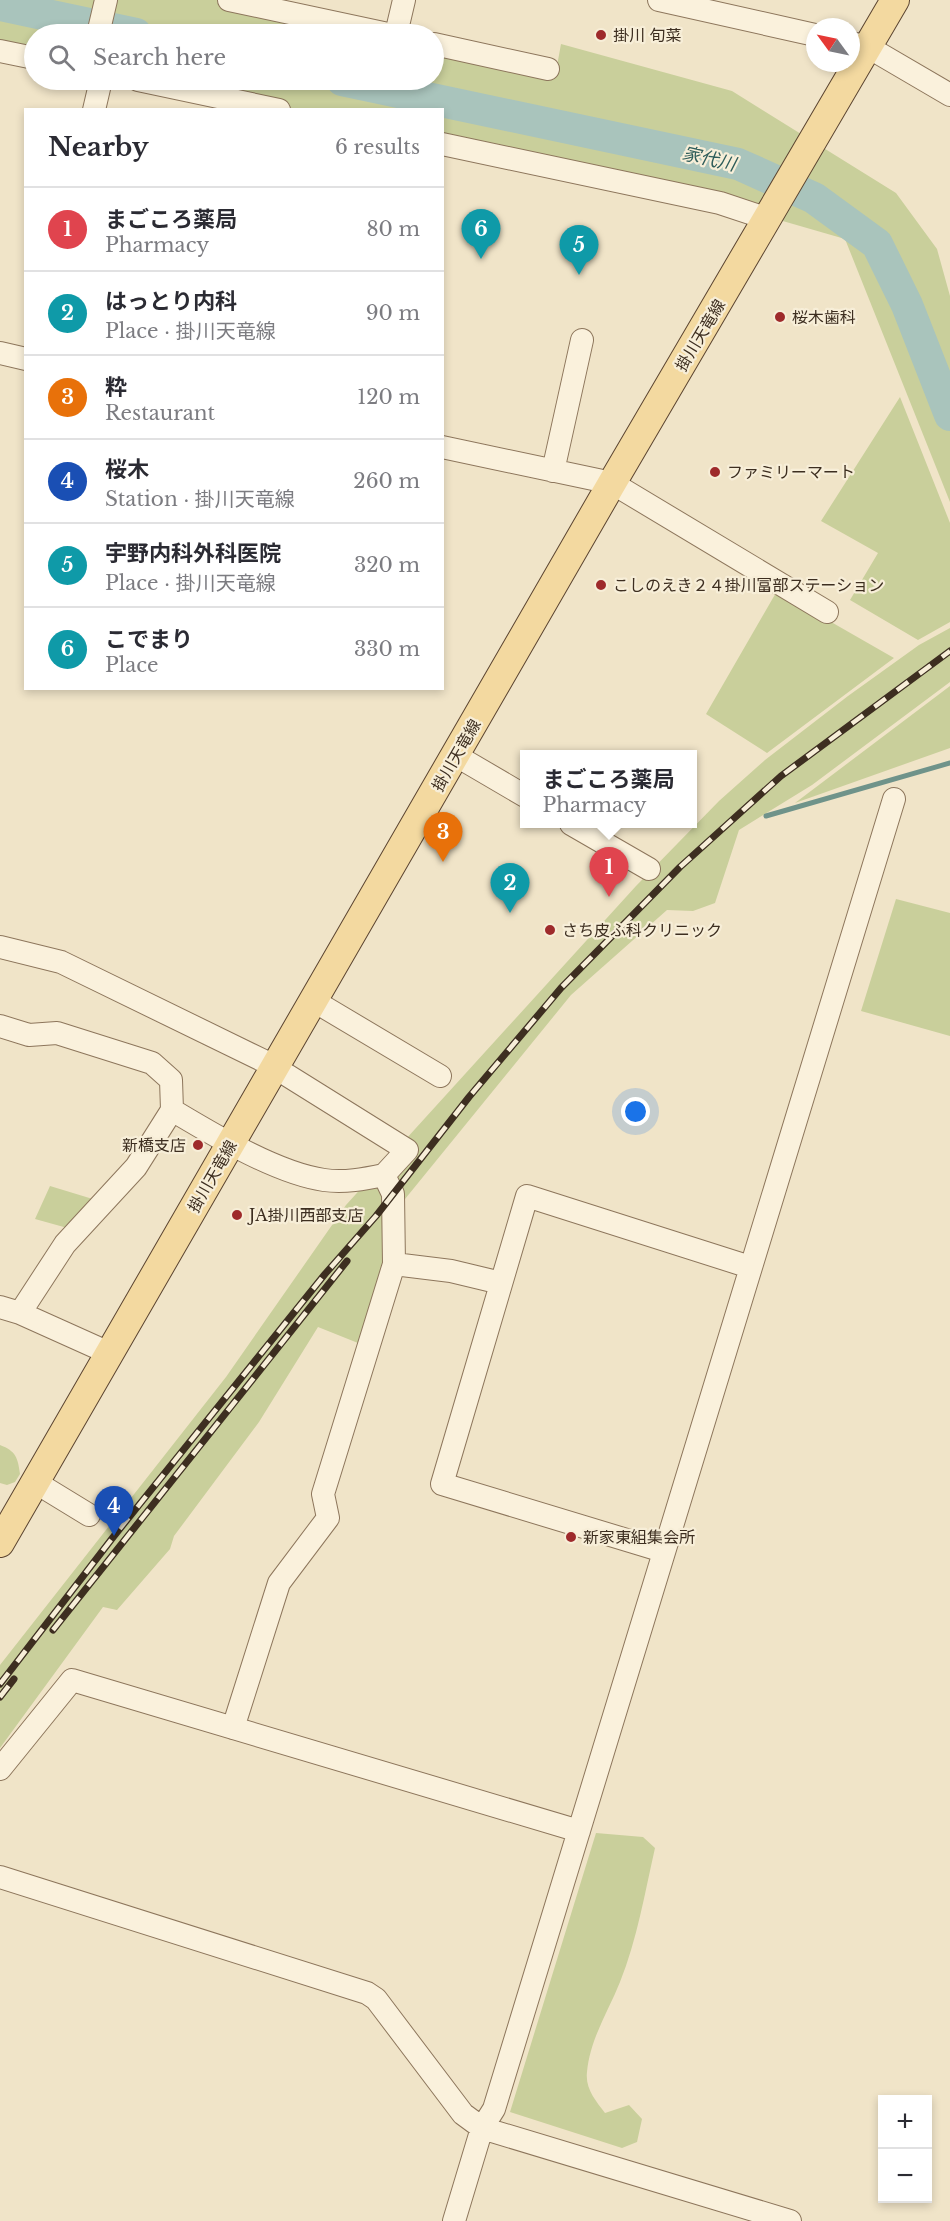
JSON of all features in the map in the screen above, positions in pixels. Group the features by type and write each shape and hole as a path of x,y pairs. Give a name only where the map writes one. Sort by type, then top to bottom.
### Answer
{"main road":[{"name":"掛川天竜線","path":"860,44 895,0"},
{"name":"掛川天竜線","path":"0,1543 612,483 814,140 846,72"}],"street":[{"path":"101,24 106,0"},
{"path":"229,0 341,24"},
{"path":"398,24 404,0"},
{"path":"659,0 714,6 806,32"},
{"path":"444,46 548,69"},
{"path":"860,46 950,95"},
{"path":"1,58 24,58"},
{"path":"94,108 99,90"},
{"path":"164,90 193,101 260,108"},
{"path":"444,144 720,203 768,219"},
{"path":"553,471 582,340"},
{"path":"0,353 24,358"},
{"path":"444,447 612,483 827,612"},
{"path":"455,756 520,793"},
{"path":"454,2221 482,2128 494,2109 894,799"},
{"path":"579,828 649,869"},
{"path":"0,947 61,962 275,1068 407,1150 384,1175 359,1180 325,1180 294,1173 230,1144 172,1110"},
{"path":"314,1001 440,1076"},
{"path":"0,1026 29,1035 57,1033 152,1063 171,1080 172,1110 136,1167 65,1244 10,1310 109,1353"},
{"path":"233,1728 279,1582 328,1518 322,1494 394,1264 393,1194 384,1175"},
{"path":"663,1551 442,1484 527,1196 750,1268"},
{"path":"394,1264 451,1271 501,1283"},
{"path":"35,1482 89,1515"},
{"path":"0,1769 72,1680 579,1831"},
{"path":"0,1877 367,1994 376,1999 463,2114 482,2128 790,2221"}],"green space":[{"path":"0,0 222,0 327,24 24,24 24,56 0,51"},
{"path":"561,44 732,91 896,193 937,249 950,296 950,502 845,239 720,203 444,144 444,108 273,108 185,90 444,90 444,51 555,77"},
{"path":"900,397 950,523 950,622 918,640 850,600 878,553 821,521"},
{"path":"777,591 894,658 767,753 706,714"},
{"path":"950,628 950,682 812,785 739,830 715,903 693,911 667,910 571,995 392,1215 394,1264 363,1345 318,1327 259,1422 174,1536 170,1549 117,1610 103,1607 0,1748 0,1665 226,1377 346,1205 636,886 693,828 697,828 697,824 719,801 765,760 919,645"},
{"path":"950,686 950,748 795,803"},
{"path":"896,899 950,913 950,1036 861,1011"},
{"path":"50,1186 96,1200 71,1229 35,1219"},
{"path":"0,1445 13,1453 19,1468 20,1474 15,1482 7,1485 0,1483"},
{"path":"596,1833 643,1837 655,1848 631,1950 592,2048 587,2072 589,2089 605,2113 629,2105 642,2119 637,2142 622,2148 510,2112"}],"waterway":[{"path":"25,0 32,12"},
{"name":"家代川","path":"0,5 89,24"},
{"name":"家代川","path":"389,90 738,164 814,198 877,244 907,305 950,415"},
{"path":"766,816 950,763"}],"railway":[{"path":"0,1684 114,1536 325,1274 376,1216 469,1097 561,988 680,867 781,776 950,651"},
{"path":"53,1630 347,1261"},
{"path":"0,1697 14,1679"}],"place":[{"name":"掛川 旬菜","path":"601,35"},
{"name":"こでまり","path":"481,259"},
{"name":"宇野内科外科医院","path":"579,275"},
{"name":"桜木歯科","path":"780,317"},
{"name":"ファミリーマート","path":"715,472"},
{"name":"こしのえき２４掛川富部ステーション","path":"601,585"},
{"name":"粋","path":"443,862"},
{"name":"まごころ薬局","path":"609,897"},
{"name":"はっとり内科","path":"510,913"},
{"name":"さち皮ふ科クリニック","path":"550,930"},
{"name":"新橋支店","path":"198,1145"},
{"name":"JA掛川西部支店","path":"237,1215"},
{"name":"桜木","path":"114,1536"},
{"name":"新家東組集会所","path":"571,1537"}]}
